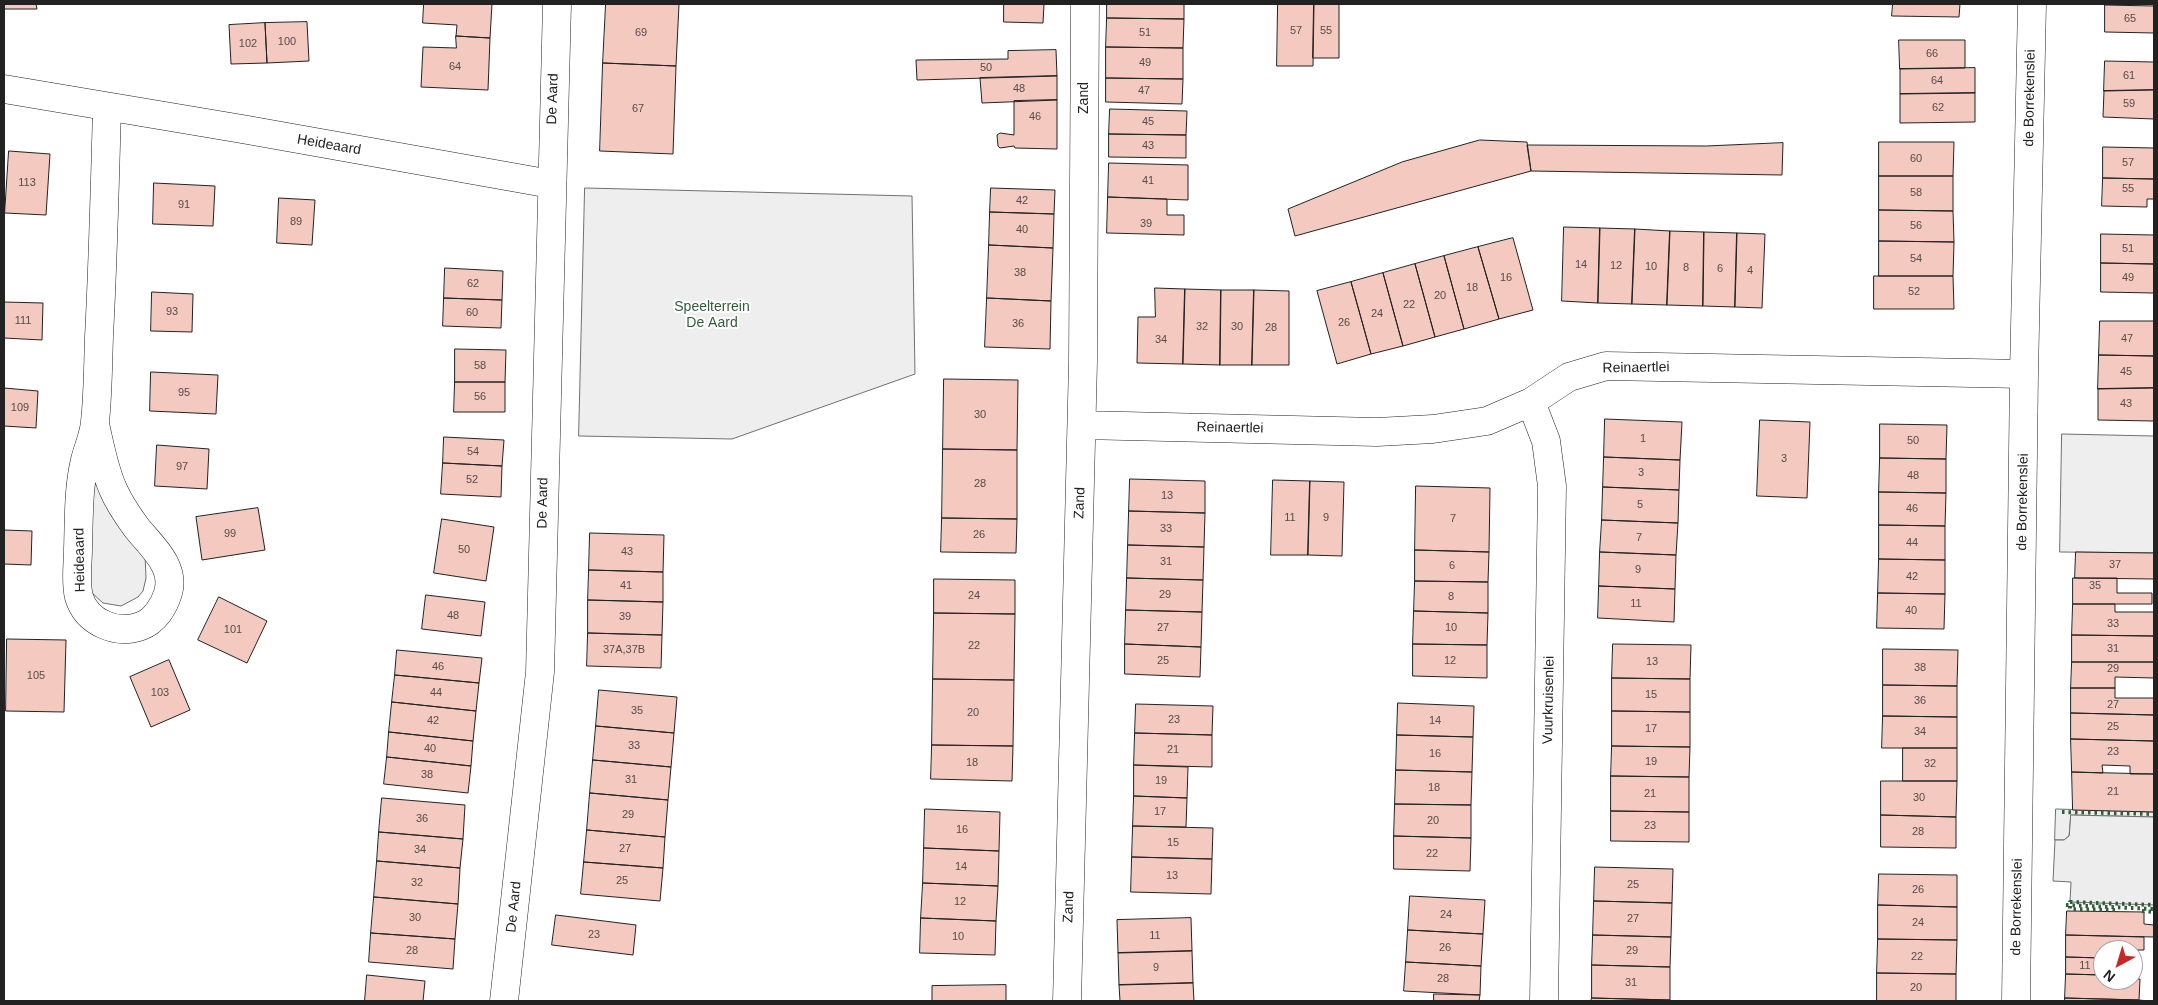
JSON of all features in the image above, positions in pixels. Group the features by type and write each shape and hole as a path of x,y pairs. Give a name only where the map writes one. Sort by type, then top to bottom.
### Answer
{"street":[{"name":"De Aard","path":"504,1001 540,672 557,4"},
{"name":"Zand","path":"1067,1001 1082,425 1085,4"},
{"name":"de Borrekenslei","path":"2016,1001 2024,374 2032,4"},
{"name":"Heideaard","path":"4,89 551,184"},
{"name":"Heideaard","path":"95,424 104,465 114,490 136,527 164,562 169,577 169,591 163,606 149,622 132,629 107,626 95,620 86,611 79,597 77,580 80,492 84,462 95,424 102,282 107,108"},
{"name":"Reinaertlei","path":"1082,425 1377,432 1423,430 1487,421 1531,402 1569,377 1606,366 2024,374"},
{"name":"Vuurkruisenlei","path":"1531,402 1546,441 1552,486 1544,1001"}],"green space":[{"name":"Speelterrein De Aard","path":"585,188 912,196 915,374 732,439 579,436"},
{"path":"2062,434 2154,436 2154,553 2060,552"},
{"path":"97,481 145,554 146,578 143,591 138,597 121,606 103,603 90,591 89,482"},
{"path":"2056,809 2154,812 2154,817 2071,815 2069,836 2064,840 2055,840"}],"shaded area":[{"path":"2071,815 2154,817 2154,905 2070,902 2071,882 2053,881 2055,840 2064,840 2069,836"}],"building":[{"path":"4,4 36,4 37,9 4,9"},
{"path":"424,4 492,4 490,38 456,36 457,25 423,23"},
{"path":"606,4 679,4 676,66 603,63"},
{"path":"1004,4 1044,4 1043,23 1004,22"},
{"path":"1107,4 1184,4 1184,19 1107,18"},
{"path":"1278,4 1314,4 1313,66 1277,66"},
{"path":"1314,4 1339,4 1339,58 1313,58"},
{"path":"1893,4 1960,4 1959,17 1892,16"},
{"path":"2105,5 2154,6 2154,33 2105,32"},
{"path":"1107,18 1184,19 1183,48 1106,47"},
{"path":"307,22 309,61 267,63 265,23"},
{"path":"265,23 267,63 231,64 229,25"},
{"path":"456,36 490,38 488,90 421,87 423,47 456,48"},
{"path":"1899,40 1965,40 1965,68 1900,69"},
{"path":"1106,47 1183,48 1183,79 1106,78"},
{"path":"1056,50 1057,76 917,80 916,60 1008,59 1008,51"},
{"path":"2105,61 2154,62 2154,90 2104,91"},
{"path":"603,63 676,66 673,154 600,151"},
{"path":"1975,68 1975,93 1900,94 1900,69"},
{"path":"1057,76 1057,100 982,103 980,78"},
{"path":"1106,78 1183,79 1182,104 1106,102"},
{"path":"2154,90 2154,119 2103,117 2104,91"},
{"path":"1975,93 1975,122 1900,123 1900,94"},
{"path":"1057,100 1057,149 1015,148 1014,146 1000,148 998,146 997,135 1000,133 1014,135 1014,101"},
{"path":"1110,109 1187,111 1186,135 1109,134"},
{"path":"1109,134 1186,135 1186,158 1109,157"},
{"path":"1480,140 1527,142 1531,171 1295,236 1288,209 1402,162"},
{"path":"1879,142 1954,142 1953,176 1879,176"},
{"path":"1783,143 1782,175 1531,171 1527,145 1706,146"},
{"path":"2103,147 2154,148 2154,179 2103,178"},
{"path":"9,151 50,154 46,215 5,213"},
{"path":"1109,163 1188,165 1188,200 1108,197"},
{"path":"1879,176 1953,176 1953,211 1879,210"},
{"path":"2103,178 2154,179 2154,199 2147,199 2147,207 2102,206"},
{"path":"154,183 215,186 213,226 153,224"},
{"path":"991,188 1055,190 1054,214 990,212"},
{"path":"1108,197 1167,199 1167,215 1184,215 1184,235 1107,233"},
{"path":"279,198 315,200 312,245 277,243"},
{"path":"1879,210 1953,211 1954,242 1879,241"},
{"path":"990,212 1054,214 1053,248 989,245"},
{"path":"1564,227 1600,228 1598,303 1562,301"},
{"path":"1600,228 1635,229 1632,304 1598,303"},
{"path":"1635,229 1670,231 1667,305 1632,304"},
{"path":"1670,231 1704,232 1703,306 1667,305"},
{"path":"1704,232 1737,233 1735,307 1703,306"},
{"path":"1737,233 1765,234 1762,308 1735,307"},
{"path":"2101,234 2154,235 2154,264 2101,263"},
{"path":"1513,238 1533,310 1499,319 1478,247"},
{"path":"1879,241 1954,242 1953,276 1879,276"},
{"path":"989,245 1053,248 1051,301 987,298"},
{"path":"1478,247 1499,319 1464,329 1444,256"},
{"path":"1444,256 1464,329 1435,337 1415,264"},
{"path":"2101,263 2154,264 2154,293 2101,292"},
{"path":"1415,264 1435,337 1403,346 1383,273"},
{"path":"445,268 503,271 502,300 444,298"},
{"path":"1383,273 1403,346 1371,354 1351,282"},
{"path":"1874,276 1953,276 1954,309 1874,309"},
{"path":"1351,282 1371,354 1337,364 1317,291"},
{"path":"1155,288 1185,289 1183,364 1137,363 1138,317 1155,317"},
{"path":"1185,289 1221,290 1220,365 1183,364"},
{"path":"1221,290 1254,290 1252,365 1220,365"},
{"path":"1254,290 1289,291 1289,365 1252,365"},
{"path":"152,292 193,294 192,332 151,331"},
{"path":"444,298 502,300 501,328 443,326"},
{"path":"987,298 1051,301 1050,349 985,347"},
{"path":"4,302 43,303 42,340 4,338"},
{"path":"2100,321 2154,321 2154,356 2099,355"},
{"path":"455,349 506,350 505,382 455,382"},
{"path":"2099,355 2154,356 2154,388 2098,389"},
{"path":"151,372 218,375 216,414 150,411"},
{"path":"944,379 1018,380 1017,450 943,449"},
{"path":"455,382 505,382 505,412 454,412"},
{"path":"4,388 38,391 36,428 4,426"},
{"path":"2154,388 2154,421 2098,420 2098,389"},
{"path":"1605,419 1682,422 1680,460 1604,457"},
{"path":"1760,420 1810,422 1807,498 1757,496"},
{"path":"1880,424 1947,425 1946,459 1880,458"},
{"path":"444,437 504,440 502,466 443,463"},
{"path":"157,445 209,449 207,489 155,486"},
{"path":"943,449 1017,450 1017,519 942,518"},
{"path":"1604,457 1680,460 1679,490 1603,487"},
{"path":"1880,458 1946,459 1946,493 1879,492"},
{"path":"443,463 502,466 501,497 441,494"},
{"path":"1130,479 1205,481 1205,513 1129,511"},
{"path":"1273,480 1310,481 1308,555 1271,555"},
{"path":"1310,481 1344,482 1342,556 1308,555"},
{"path":"1416,486 1490,488 1489,552 1415,550"},
{"path":"1603,487 1679,490 1678,523 1602,520"},
{"path":"1879,492 1946,493 1945,526 1879,525"},
{"path":"258,508 265,550 202,560 196,517"},
{"path":"1129,511 1205,513 1204,547 1128,545"},
{"path":"942,518 1017,519 1016,553 941,552"},
{"path":"442,519 494,527 486,581 434,573"},
{"path":"1602,520 1678,523 1676,555 1600,552"},
{"path":"1879,525 1945,526 1945,560 1879,559"},
{"path":"4,530 32,531 31,565 4,564"},
{"path":"590,533 664,535 663,572 589,570"},
{"path":"1128,545 1204,547 1203,580 1127,578"},
{"path":"1415,550 1489,552 1488,582 1415,581"},
{"path":"1600,552 1676,555 1675,589 1599,586"},
{"path":"2076,552 2154,553 2154,579 2075,578"},
{"path":"1879,559 1945,560 1945,594 1878,593"},
{"path":"589,570 663,572 663,602 588,600"},
{"path":"1127,578 1203,580 1202,612 1126,610"},
{"path":"2073,578 2117,578 2117,593 2152,593 2152,604 2073,604"},
{"path":"934,579 1015,580 1015,614 934,613"},
{"path":"1415,581 1488,582 1488,613 1414,611"},
{"path":"1599,586 1675,589 1674,622 1598,618"},
{"path":"1878,593 1945,594 1944,629 1877,628"},
{"path":"426,595 485,602 481,636 422,629"},
{"path":"219,597 267,621 247,663 198,640"},
{"path":"588,600 663,602 662,635 588,633"},
{"path":"2073,604 2115,604 2115,612 2154,612 2154,636 2072,635"},
{"path":"1126,610 1202,612 1201,647 1125,644"},
{"path":"1414,611 1488,613 1487,645 1413,644"},
{"path":"934,613 1015,614 1014,680 933,679"},
{"path":"588,633 662,635 661,668 587,666"},
{"path":"2072,635 2154,636 2154,662 2072,662"},
{"path":"7,639 66,640 64,712 6,711"},
{"path":"1125,644 1201,647 1200,677 1125,674"},
{"path":"1413,644 1487,645 1487,678 1413,676"},
{"path":"1613,644 1691,645 1690,679 1612,678"},
{"path":"1883,649 1958,650 1957,686 1883,685"},
{"path":"397,650 482,658 479,683 395,675"},
{"path":"169,660 190,710 151,727 130,677"},
{"path":"2072,662 2154,662 2154,678 2115,677 2115,688 2071,688"},
{"path":"395,675 479,683 476,711 392,702"},
{"path":"1612,678 1690,679 1690,712 1612,711"},
{"path":"933,679 1014,680 1013,746 932,745"},
{"path":"1883,685 1957,686 1957,717 1883,716"},
{"path":"2071,688 2115,688 2115,698 2154,698 2154,715 2071,713"},
{"path":"599,690 677,697 674,733 596,726"},
{"path":"392,702 476,711 473,741 389,732"},
{"path":"1398,703 1474,706 1473,737 1397,735"},
{"path":"1136,704 1213,706 1212,735 1135,733"},
{"path":"1612,711 1690,712 1690,747 1612,746"},
{"path":"2071,713 2154,715 2154,741 2071,739"},
{"path":"1883,716 1957,717 1957,748 1882,748"},
{"path":"596,726 674,733 671,767 593,760"},
{"path":"389,732 473,741 471,766 387,757"},
{"path":"1135,733 1212,735 1212,767 1134,765"},
{"path":"1397,735 1473,737 1472,772 1396,770"},
{"path":"2071,739 2154,741 2154,774 2130,774 2130,766 2102,765 2103,773 2072,772"},
{"path":"932,745 1013,746 1012,781 931,779"},
{"path":"1612,746 1690,747 1689,777 1611,776"},
{"path":"1903,748 1957,748 1957,781 1903,781"},
{"path":"387,757 471,766 468,793 384,784"},
{"path":"593,760 671,767 668,800 590,793"},
{"path":"1134,765 1188,767 1187,798 1134,796"},
{"path":"1396,770 1472,772 1471,805 1395,804"},
{"path":"2072,772 2154,774 2154,812 2073,810"},
{"path":"1611,776 1689,777 1689,812 1611,811"},
{"path":"1881,781 1957,781 1956,817 1881,815"},
{"path":"590,793 668,800 665,837 587,830"},
{"path":"1134,796 1187,798 1186,827 1133,826"},
{"path":"382,798 465,805 463,839 379,832"},
{"path":"1395,804 1471,805 1471,838 1394,836"},
{"path":"925,809 1000,812 999,851 924,848"},
{"path":"1611,811 1689,812 1689,842 1611,841"},
{"path":"1881,815 1956,817 1956,848 1881,847"},
{"path":"1133,826 1213,828 1212,859 1132,857"},
{"path":"587,830 665,837 663,868 584,862"},
{"path":"379,832 463,839 460,868 377,861"},
{"path":"1394,836 1471,838 1470,871 1394,869"},
{"path":"924,848 999,851 998,886 923,883"},
{"path":"1132,857 1212,859 1211,894 1131,892"},
{"path":"377,861 460,868 458,904 374,897"},
{"path":"584,862 663,868 660,901 581,894"},
{"path":"1595,867 1673,869 1672,903 1594,901"},
{"path":"1879,874 1957,875 1957,907 1878,905"},
{"path":"923,883 998,886 996,921 921,918"},
{"path":"1410,896 1485,900 1483,934 1408,930"},
{"path":"374,897 458,904 455,939 371,933"},
{"path":"1594,901 1672,903 1671,937 1593,935"},
{"path":"1878,905 1957,907 1957,940 1878,939"},
{"path":"2067,911 2144,912 2144,924 2154,925 2154,937 2066,935"},
{"path":"556,915 636,925 633,955 552,945"},
{"path":"921,918 996,921 995,955 920,953"},
{"path":"1191,918 1192,951 1118,953 1117,920"},
{"path":"1408,930 1483,934 1481,966 1406,962"},
{"path":"371,933 455,939 453,969 369,962"},
{"path":"1593,935 1671,937 1670,967 1592,965"},
{"path":"2066,935 2144,937 2144,950 2143,940 2093,940 2093,958 2066,957"},
{"path":"1878,939 1957,940 1956,974 1877,973"},
{"path":"1192,951 1193,983 1119,985 1118,953"},
{"path":"2066,957 2093,958 2093,975 2066,974"},
{"path":"1406,962 1481,966 1480,995 1404,991"},
{"path":"1592,965 1670,967 1670,1000 1592,998"},
{"path":"1877,973 1956,974 1956,1001 1877,1001"},
{"path":"2066,974 2093,975 2093,990 2139,990 2139,1000 2065,998"},
{"path":"367,975 425,981 423,1001 365,1001"},
{"path":"1193,983 1194,1001 1120,1001 1119,985"},
{"path":"1006,985 1006,1001 932,1001 932,986"},
{"path":"1434,994 1480,995 1479,1001 1434,1001"},
{"path":"1592,998 1670,1000 1670,1001 1591,1001"},
{"path":"2065,998 2139,1000 2149,1001 2065,1001"}],"hedge":[{"path":"2062,812 2154,814"},
{"path":"2115,910 2070,909 2070,902 2154,905"},
{"path":"2066,905 2154,909"},
{"path":"2142,911 2154,912"}]}
